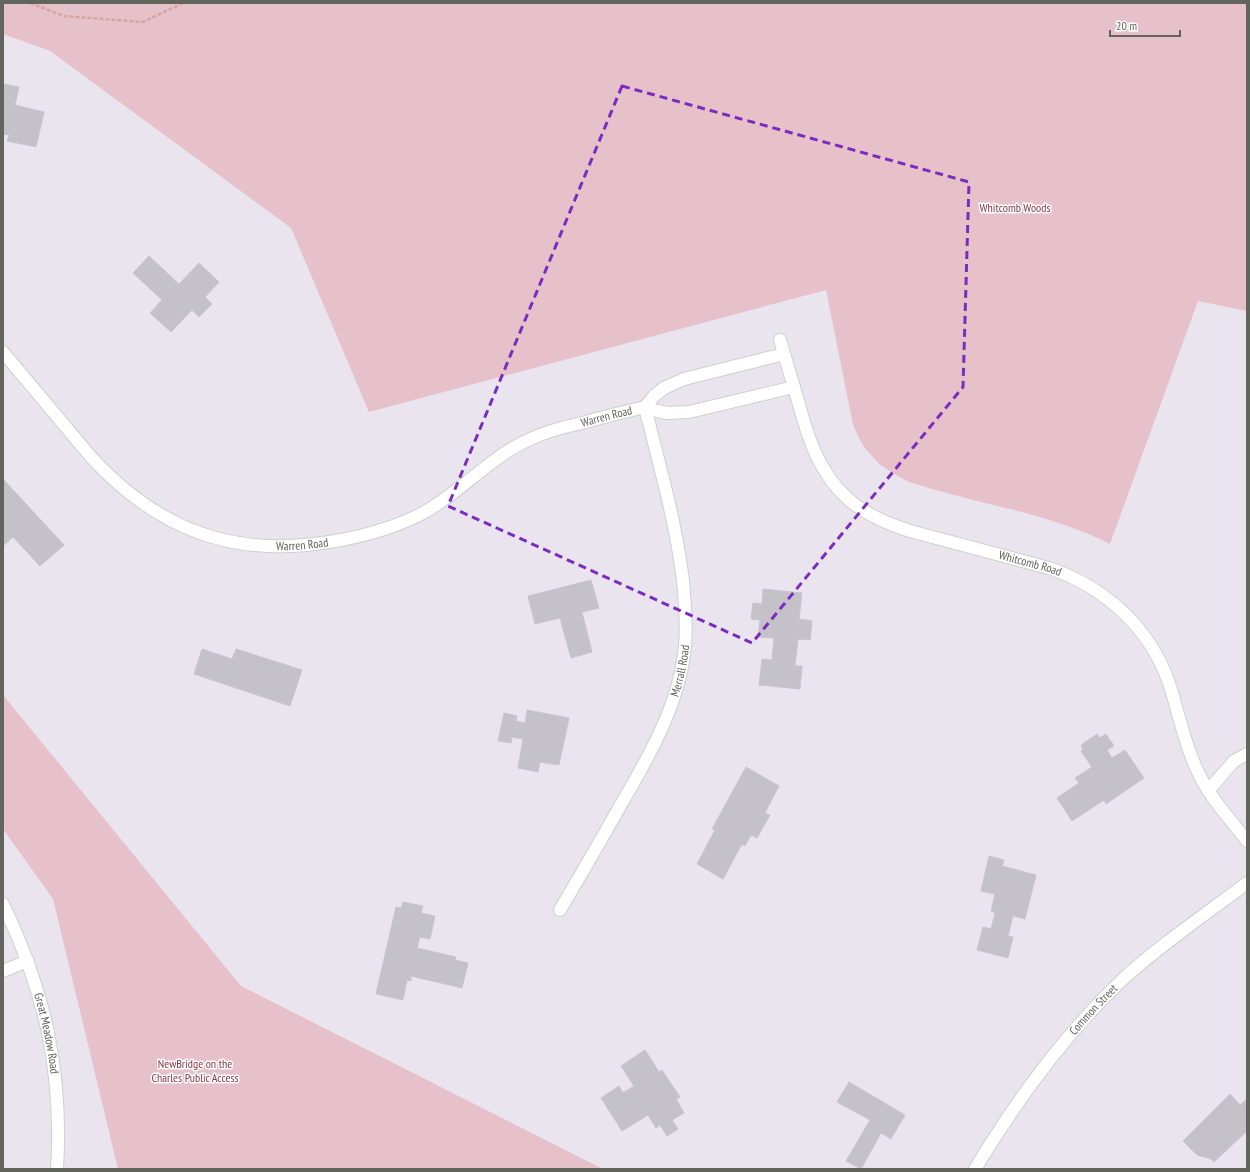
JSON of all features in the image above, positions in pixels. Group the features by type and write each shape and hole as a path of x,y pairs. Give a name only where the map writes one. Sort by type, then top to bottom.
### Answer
{"street":[{"name":"Whitcomb Road","path":"780,340 810,441 817,459 826,474 849,499 876,518 910,531 1029,562 1069,575 1104,595 1132,621 1143,635 1162,667 1169,683 1191,757 1208,791 1247,841"},
{"name":"Warren Road","path":"3,352 104,472 138,500 162,515 192,530 230,542 259,546 284,547 328,542 350,538 394,525 435,506 500,456 527,440 558,429 645,407 668,413 689,412 794,387"},
{"name":"Warren Road","path":"645,407 659,392 679,381 784,354"},
{"name":"Merrall Road","path":"560,910 652,748 670,707 682,666 686,624 685,600 679,553 645,407"},
{"path":"1208,791 1234,761 1247,754"},
{"name":"Common Street","path":"975,1169 1054,1054 1099,1003 1148,958 1247,883"},
{"name":"Great Meadow Road","path":"3,904 28,961 46,1021 56,1076 59,1120 57,1169"},
{"path":"3,971 28,961"}],"path":[{"path":"30,3 64,16 142,22 183,3"}],"highlighted area":[{"path":"622,86 969,182 963,387 752,643 448,506"}],"green space":[{"name":"Whitcomb Woods","path":"3,3 1247,3 1247,311 1198,301 1110,544 1086,533 1036,516 934,490 909,482 879,464 864,447 853,425 826,290 369,412 291,228 50,51 3,34"},
{"name":"NewBridge on the Charles Public Access","path":"3,695 241,986 603,1169 118,1169 53,899 3,829"}],"building":[{"path":"3,84 19,87 15,105 44,112 36,147 7,141 9,135 3,134"},
{"path":"149,256 179,284 199,263 219,282 205,297 212,304 199,317 192,310 171,332 150,313 162,300 133,273"},
{"path":"3,479 64,545 40,566 13,537 3,546"},
{"path":"591,580 599,608 582,612 592,652 571,658 560,618 535,624 528,596"},
{"path":"763,589 802,593 799,619 812,621 810,640 798,639 795,666 802,666 800,689 759,685 762,659 772,660 774,638 758,637 760,620 751,619 753,603 762,604"},
{"path":"202,649 232,659 236,649 302,670 290,706 194,674"},
{"path":"527,710 569,718 559,765 540,762 538,772 518,768 523,739 512,737 511,743 498,741 504,713 517,716 516,721 525,723"},
{"path":"1097,734 1100,738 1106,734 1114,746 1107,750 1112,758 1125,750 1144,778 1106,804 1104,800 1072,821 1057,798 1079,783 1075,778 1092,767 1081,751 1083,749 1081,745"},
{"path":"746,767 779,786 765,813 770,815 757,838 751,835 745,846 742,844 723,879 697,864 715,830 712,829"},
{"path":"989,856 1004,860 1002,866 1036,875 1025,919 1013,916 1008,936 1013,937 1008,958 977,950 983,927 991,929 995,913 991,911 995,894 981,891"},
{"path":"403,902 423,906 421,913 435,916 430,939 420,937 417,948 456,957 455,960 468,963 462,988 411,976 411,981 407,980 403,1000 376,994 396,907 401,908"},
{"path":"645,1050 659,1072 662,1070 680,1097 676,1099 684,1113 672,1120 678,1129 667,1136 660,1125 656,1128 648,1115 622,1131 601,1098 619,1086 623,1093 634,1086 621,1066"},
{"path":"849,1082 905,1115 891,1139 881,1133 861,1169 846,1161 870,1120 837,1102"},
{"path":"1230,1094 1240,1105 1247,1099 1247,1131 1214,1162 1211,1159 1197,1155 1183,1141"}]}
